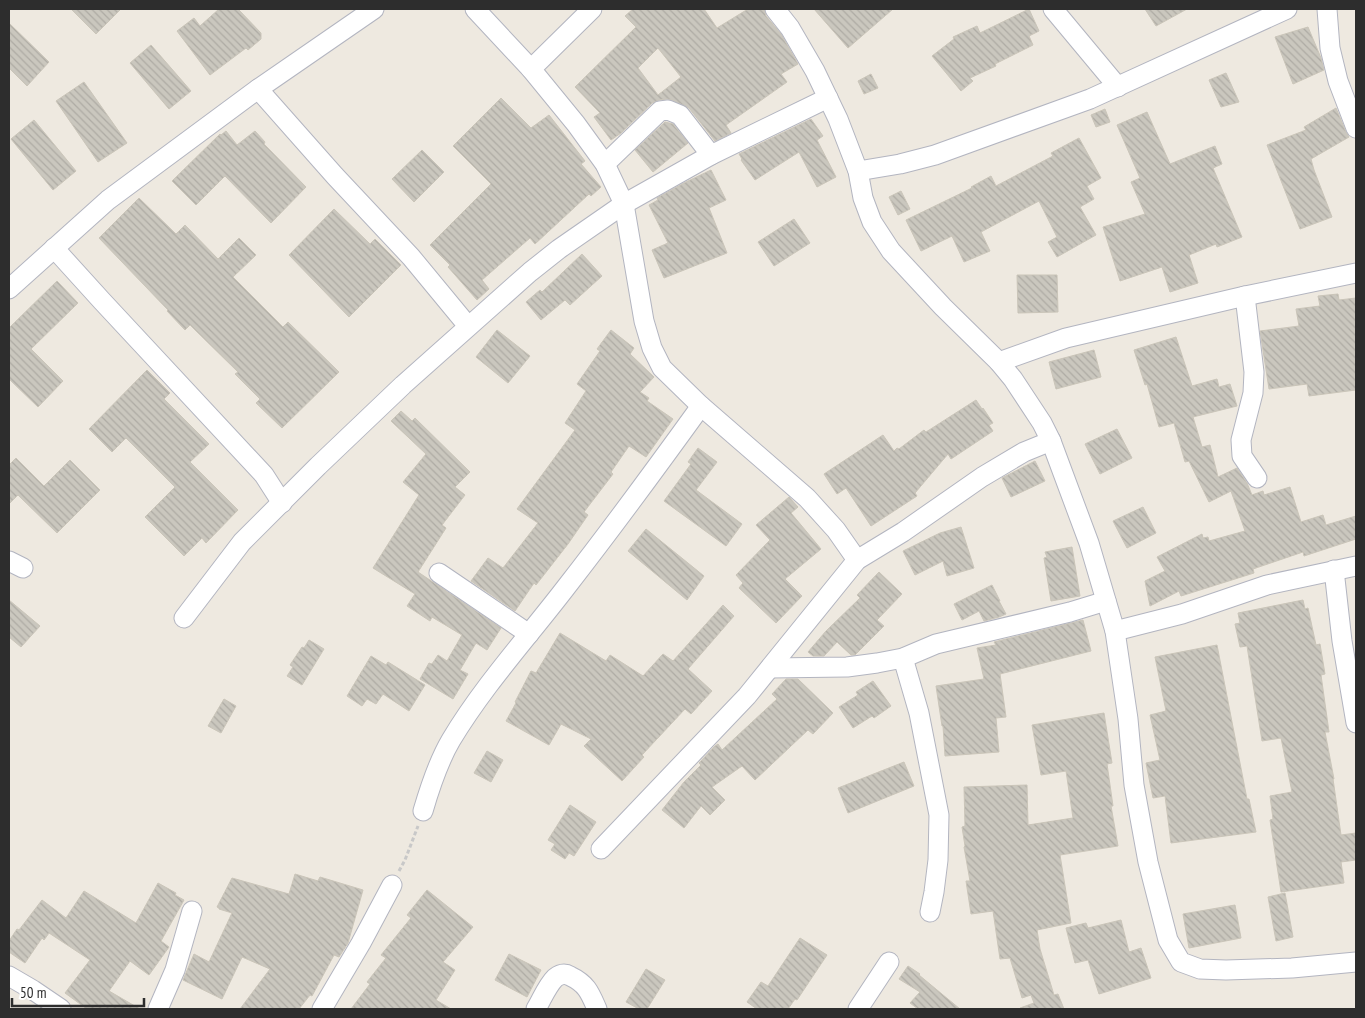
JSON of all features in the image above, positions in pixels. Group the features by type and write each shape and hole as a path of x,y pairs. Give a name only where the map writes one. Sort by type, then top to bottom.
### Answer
{"street":[{"path":"9,289 108,200 258,89 374,9"},
{"path":"475,9 531,69 576,124 605,164 624,204 644,322 652,348 662,368 701,406 807,498 836,530 858,560"},
{"path":"531,69 592,9"},
{"path":"775,9 790,28 815,71 838,119 858,171 863,198 872,222 891,251 1013,378 1042,423 1051,442 1089,543 1114,631 1128,719 1134,785 1148,862 1168,940 1181,962 1200,969 1226,970 1292,968 1356,962"},
{"path":"1053,9 1118,87"},
{"path":"858,171 900,164 935,154 1090,99 1287,9"},
{"path":"1327,9 1330,48 1338,80 1356,128"},
{"path":"258,89 411,257 468,326"},
{"path":"184,618 242,542 318,466 389,398 530,272 559,249 624,204 711,156 828,98"},
{"path":"605,164 660,111 668,110 680,115 711,156"},
{"path":"54,248 264,475 282,503"},
{"path":"999,362 1066,338 1245,296 1356,273"},
{"path":"1245,296 1254,372 1253,393 1241,440 1242,456 1257,478"},
{"path":"424,811 432,781 450,742 495,676 567,586 701,406"},
{"path":"601,850 747,696 858,560 903,532 982,477 1024,452 1051,442"},
{"path":"1114,631 1182,614 1267,585 1356,566"},
{"path":"1334,570 1342,641 1356,723"},
{"path":"439,573 529,634"},
{"path":"770,668 846,666 903,658 936,644 1070,612 1106,601"},
{"path":"903,658 919,712 939,815 938,860 930,912"},
{"path":"322,1009 361,943 392,885"},
{"path":"158,1009 175,970 192,911"},
{"path":"858,1009 889,962"},
{"path":"536,1009 556,978 562,974 567,974 583,983 590,992 597,1009"},
{"path":"9,976 61,1009"}],"path":[{"path":"392,885 406,860 424,811"}],"building":[{"path":"71,9 121,9 96,34"},
{"path":"219,9 238,9 261,33 261,39 210,75 177,31 194,18 200,26"},
{"path":"633,9 704,9 717,28 748,9 764,9 766,16 781,34 798,64 781,74 787,82 726,125 731,133 715,141 689,108 667,99 652,103 621,133 611,140 594,117 600,113 575,87 636,27 625,16","holes":["658,48 681,77 658,95 638,68"]},
{"path":"814,9 893,9 848,48"},
{"path":"1029,9 1039,31 1029,36 1033,45 970,78 973,81 961,91 932,56 954,39 953,37 977,26 980,33"},
{"path":"1145,9 1187,9 1156,26"},
{"path":"9,23 49,62 27,86 9,68"},
{"path":"1308,27 1324,70 1293,84 1275,37"},
{"path":"151,45 191,91 169,109 130,63"},
{"path":"1226,73 1239,102 1221,107 1209,80"},
{"path":"871,74 878,88 864,94 858,81"},
{"path":"84,82 127,143 98,162 56,101"},
{"path":"501,98 531,128 549,115 585,161 581,164 601,187 591,196 589,194 535,244 530,238 482,280 489,289 477,300 448,267 450,265 430,245 491,184 453,146"},
{"path":"1336,108 1349,137 1311,159 1332,217 1300,229 1267,145 1306,130 1304,127"},
{"path":"1105,109 1110,122 1096,127 1091,115"},
{"path":"1147,112 1170,164 1215,146 1222,164 1213,168 1242,237 1217,247 1216,244 1189,255 1198,283 1170,292 1162,267 1120,281 1103,227 1145,214 1131,182 1140,178 1117,125"},
{"path":"811,119 823,136 817,140 836,177 817,187 799,152 755,180 739,154"},
{"path":"34,120 76,171 53,190 11,139"},
{"path":"665,122 673,124 688,143 653,172 635,150"},
{"path":"226,131 237,145 255,131 265,142 264,144 306,187 271,223 225,176 196,205 172,181 220,134"},
{"path":"1079,138 1101,178 1087,186 1094,199 1080,207 1096,235 1057,257 1048,242 1057,237 1039,201 981,232 990,251 964,262 952,236 921,251 906,220 972,188 991,176 996,186 1053,156 1051,153"},
{"path":"422,150 444,172 414,202 392,179"},
{"path":"711,170 726,200 709,208 727,253 664,278 652,250 668,243 649,205 658,200 657,198"},
{"path":"901,191 910,209 898,215 889,197"},
{"path":"139,198 176,234 185,225 218,259 239,238 256,255 233,277 283,327 288,322 339,372 282,428 256,403 260,399 235,374 238,372 190,325 185,330 99,238"},
{"path":"334,209 370,244 375,239 401,265 349,317 289,255"},
{"path":"794,219 810,243 774,266 758,242"},
{"path":"582,254 602,276 570,305 565,300 541,320 526,302 540,290 542,292"},
{"path":"1017,275 1057,275 1058,312 1018,313"},
{"path":"57,281 78,303 31,349 63,381 38,407 9,379 9,328"},
{"path":"1338,294 1339,300 1356,298 1356,390 1309,396 1307,384 1269,389 1260,331 1299,326 1296,309 1320,306 1318,296"},
{"path":"497,330 530,356 508,383 476,357"},
{"path":"611,330 634,348 630,354 654,377 640,392 649,398 647,401 673,419 646,457 629,446 611,472 613,474 584,512 588,515 568,544 536,585 534,583 515,611 471,581 488,558 503,568 538,523 517,509 575,430 565,423 586,391 577,384 600,351 597,349"},
{"path":"1176,337 1192,386 1217,379 1219,387 1230,384 1237,406 1193,417 1202,447 1210,445 1218,477 1237,468 1252,495 1263,491 1264,495 1290,487 1301,522 1323,515 1326,525 1356,516 1356,539 1304,556 1303,552 1253,569 1254,573 1181,596 1179,591 1150,606 1145,581 1165,571 1157,557 1202,534 1203,538 1208,537 1209,541 1245,531 1231,491 1209,502 1189,461 1185,462 1174,423 1159,427 1147,384 1145,385 1134,350"},
{"path":"1094,350 1101,377 1056,389 1049,362"},
{"path":"147,370 170,393 164,399 209,444 190,462 238,510 206,543 202,538 184,556 145,517 175,487 126,438 112,452 89,429"},
{"path":"976,400 993,423 989,425 993,431 951,459 948,454 915,493 917,496 871,526 846,488 837,494 824,474 883,435 894,451 897,448 899,449 924,430 926,432"},
{"path":"401,411 412,421 415,418 470,472 455,487 465,495 442,525 446,528 418,572 501,628 487,650 476,643 460,670 468,674 453,699 420,679 429,663 432,664 438,655 447,661 462,635 432,617 430,621 407,606 415,594 373,568 419,495 403,482 426,454 391,421"},
{"path":"1117,429 1132,458 1100,474 1085,444"},
{"path":"698,448 717,462 696,490 742,524 726,546 664,501 691,464 688,462"},
{"path":"16,458 44,486 70,460 100,490 57,533 18,495 9,504 9,465"},
{"path":"1035,461 1045,481 1011,497 1002,478"},
{"path":"789,497 798,507 791,513 821,549 785,579 802,596 776,623 739,588 743,583 736,575 770,540 756,525"},
{"path":"1143,507 1156,533 1127,548 1113,521"},
{"path":"961,527 974,568 947,576 943,561 915,575 903,551 940,533"},
{"path":"646,529 704,576 687,600 628,551"},
{"path":"1072,547 1080,596 1051,601 1044,558 1047,557 1045,552"},
{"path":"879,572 902,594 877,620 884,626 855,655 851,655 837,642 824,656 813,656 808,652 826,631 860,598 857,595"},
{"path":"992,585 1006,614 984,621 979,611 962,620 954,604"},
{"path":"9,600 40,626 21,647 9,637"},
{"path":"1303,600 1305,609 1308,608 1316,645 1320,644 1325,674 1321,675 1329,732 1325,732 1334,779 1341,835 1356,833 1356,860 1341,862 1344,883 1281,892 1270,820 1273,819 1270,796 1292,792 1281,738 1262,741 1247,646 1240,647 1235,624 1240,623 1238,613"},
{"path":"723,605 734,616 688,669 712,691 691,714 685,709 642,755 644,757 622,781 584,746 591,739 561,724 549,745 506,721 531,671 536,673 560,633 606,661 610,655 643,676 663,654 673,661"},
{"path":"1083,620 1091,651 1000,674 1006,717 996,718 999,752 945,756 943,726 936,686 984,679 977,648 996,645 994,642"},
{"path":"309,640 324,649 302,685 287,676 293,667 290,665"},
{"path":"1217,645 1247,799 1249,799 1256,832 1171,843 1165,796 1153,798 1146,763 1160,760 1150,715 1166,711 1155,657"},
{"path":"371,656 386,665 388,662 425,685 409,711 383,694 376,704 367,699 362,706 347,696"},
{"path":"786,679 798,679 833,713 813,734 808,730 755,780 742,766 712,787 725,800 710,815 701,806 684,828 662,810 715,746 718,744 722,750 777,699 772,694"},
{"path":"873,681 891,706 874,718 872,716 853,728 839,707 858,695 856,692"},
{"path":"224,699 236,706 221,733 208,726"},
{"path":"1104,713 1112,763 1107,764 1113,806 1111,806 1118,846 1060,855 1071,923 1037,930 1040,949 1054,995 1058,994 1064,1009 1021,1009 1034,1003 1031,995 1022,998 1010,958 1000,959 993,911 971,914 966,881 970,881 962,827 965,826 964,787 1027,785 1028,825 1073,818 1066,771 1041,775 1032,725"},
{"path":"487,751 503,760 491,782 474,773"},
{"path":"904,762 914,786 848,813 838,788"},
{"path":"570,805 596,822 574,856 569,853 565,859 551,850 555,844 548,840"},
{"path":"295,874 318,881 320,877 363,890 348,943 339,957 334,955 312,996 310,995 299,1009 240,1009 270,969 242,957 222,999 183,980 194,954 209,962 232,913 217,907 232,878 289,894"},
{"path":"158,883 184,900 161,941 169,947 149,975 130,961 109,991 140,1009 87,1009 65,993 90,960 49,933 44,940 42,938 25,963 9,952 9,941 42,900 66,918 84,891 136,923"},
{"path":"427,890 473,927 443,962 455,970 436,1000 451,1009 351,1009 370,984 367,982 386,958 381,955 411,918 407,915"},
{"path":"1285,893 1293,937 1276,941 1268,897"},
{"path":"1235,905 1241,938 1189,948 1183,914"},
{"path":"1121,920 1129,952 1141,948 1151,978 1099,994 1088,960 1075,963 1066,928 1086,923 1088,928"},
{"path":"800,938 827,955 797,1000 795,999 788,1009 757,1009 747,1002 761,982 768,986"},
{"path":"509,954 541,970 527,997 495,980"},
{"path":"908,966 960,1009 918,1009 910,1003 920,992 899,979"},
{"path":"646,969 665,980 647,1009 639,1009 626,1002"}]}
